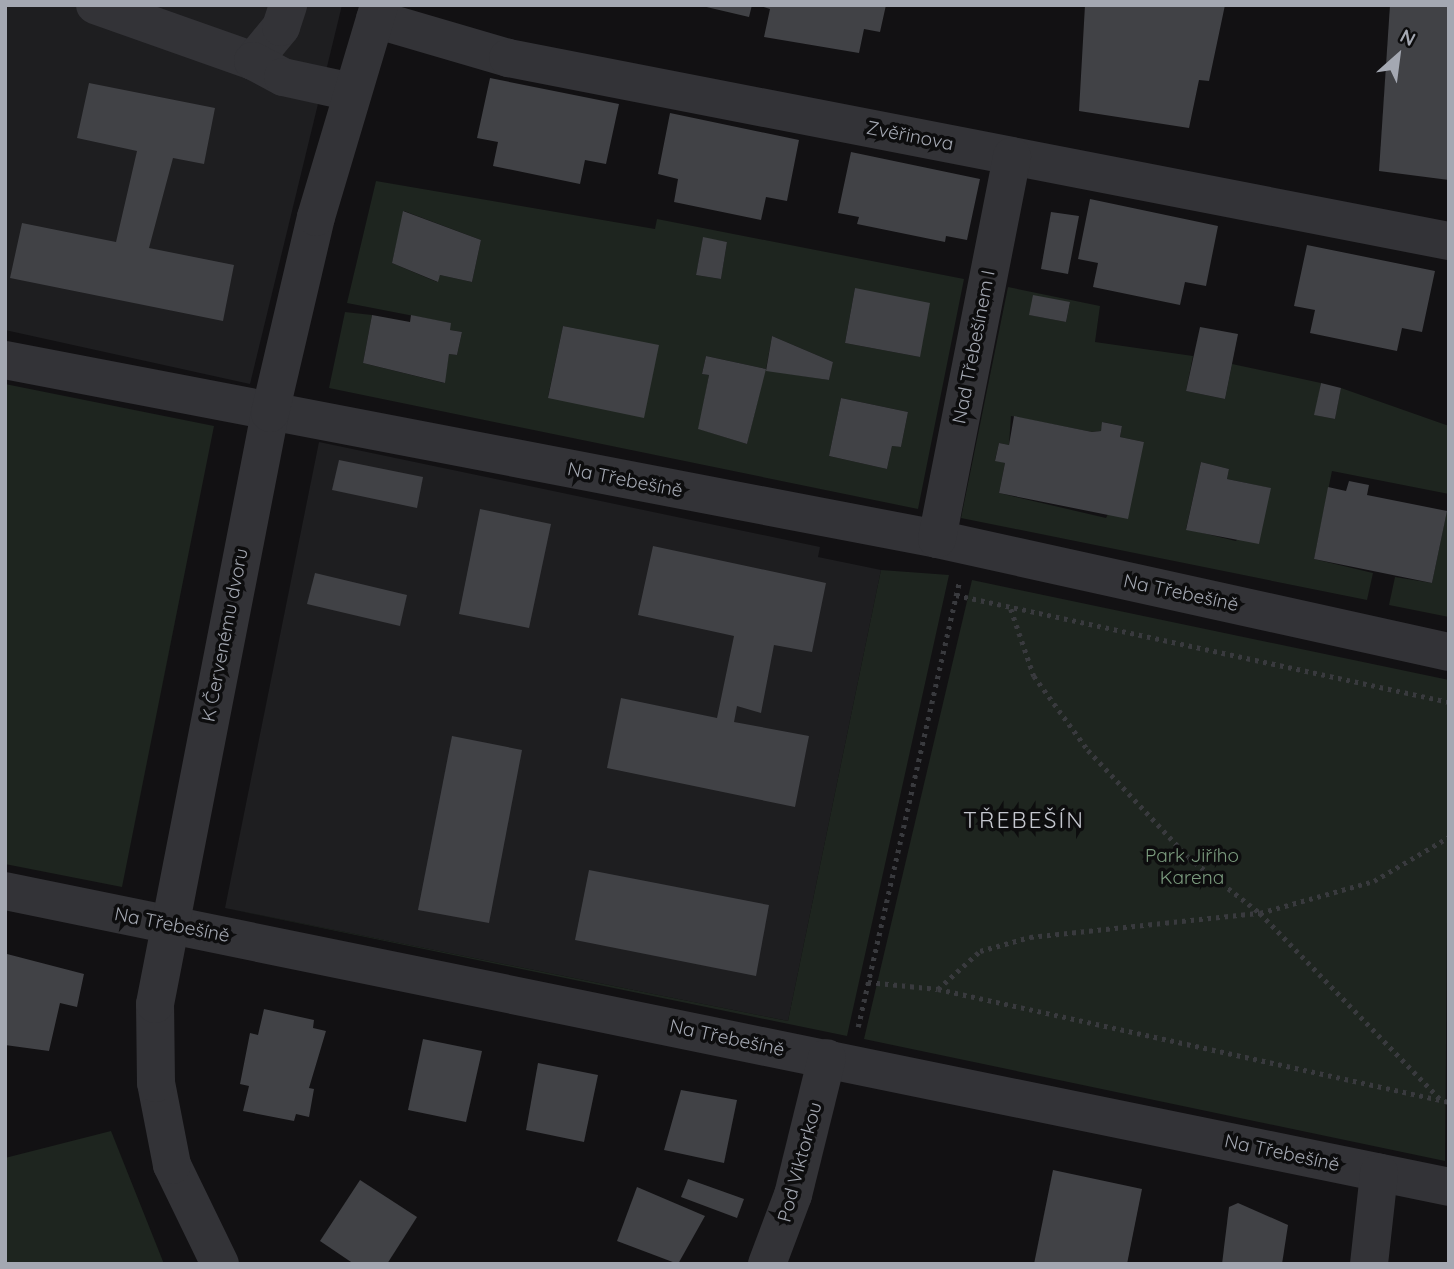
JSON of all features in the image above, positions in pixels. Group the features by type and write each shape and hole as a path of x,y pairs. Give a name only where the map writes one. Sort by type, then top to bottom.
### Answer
{"street":[{"path":"95,5 253,61 283,77 352,92"},
{"path":"253,61 281,27 288,5"},
{"name":"K Červenému dvoru","path":"220,1264 172,1164 160,1110 155,1004 167,924 270,414 352,92 377,12"},
{"name":"Zvěřinova","path":"377,12 508,58 1449,241"},
{"name":"Nad Třebešínem I","path":"952,543 1012,156"},
{"name":"Na Třebešíně","path":"5,360 270,414 952,543 1449,652"},
{"name":"Na Třebešíně","path":"5,891 840,1060 1449,1187"},
{"name":"Pod Viktorkou","path":"767,1264 840,1060"},
{"path":"1369,1264 1379,1173"}],"path":[{"path":"840,1060 868,982 956,595 952,543"},
{"path":"956,595 1449,702"},
{"path":"1011,609 1034,676 1088,750 1188,857 1260,913 1441,1100"},
{"path":"938,989 980,951 1030,937 1260,913 1374,881 1449,837"},
{"path":"868,982 938,989 1449,1102"}],"shaded area":[{"path":"5,5 342,5 250,384 5,330"},
{"path":"319,442 820,547 818,557 881,570 788,1021 225,908"}],"green space":[{"path":"376,181 655,229 657,219 964,279 918,509 329,388 345,312 372,315 363,363 444,383 449,354 457,355 462,332 450,330 450,323 347,303","holes":["404,211 481,240 472,282 440,275 437,282 392,263","703,238 727,242 721,279 696,275","855,288 920,357 845,343","563,326 578,329 548,397","772,336 833,362 829,380 765,370 747,444 699,429 709,375 702,374 706,356 766,369","841,398 908,412 901,447 892,446 887,469 829,456"]},
{"path":"1008,287 1100,306 1095,342 1193,356 1186,391 1225,399 1232,364 1321,383 1315,415 1335,419 1341,388 1449,426 1449,494 1332,471 1314,559 1373,573 1367,600 961,518","holes":["1070,302 1066,322 1030,315","1011,416 1092,432 1101,431 1103,422 1122,426 1120,437 1144,442 1106,518 999,493 1005,463 995,460 999,443 1009,445","1201,462 1229,469 1227,479 1270,488 1236,541 1186,529"]},
{"path":"5,384 214,426 122,887 5,864"},
{"path":"1449,500 1449,617 1389,605 1395,577 1432,583"},
{"path":"881,570 949,575 847,1036 225,908 788,1021"},
{"name":"Park Jiřího Karena","path":"972,580 1449,680 1445,1161 864,1039"},
{"path":"111,1131 164,1264 5,1264 5,1158"}],"building":[{"path":"698,5 752,5 749,17"},
{"path":"757,5 886,5 880,32 864,29 859,53 764,37 770,9"},
{"path":"1085,5 1225,5 1209,81 1199,80 1189,128 1079,111"},
{"path":"1390,5 1449,5 1449,180 1379,171"},
{"path":"490,78 619,104 606,164 585,160 580,184 493,166 498,142 477,138"},
{"path":"89,83 215,108 204,164 173,158 149,248 234,265 223,321 10,278 22,223 116,242 137,151 77,138"},
{"path":"670,113 799,140 787,201 766,197 761,220 674,202 678,179 658,174"},
{"path":"851,152 980,179 967,240 946,236 945,242 857,224 859,217 838,213"},
{"path":"1090,199 1218,226 1206,286 1185,282 1180,305 1093,287 1098,263 1078,259"},
{"path":"403,211 481,240 472,282 440,275 438,282 392,263"},
{"path":"1051,212 1079,216 1068,274 1041,269"},
{"path":"703,237 727,242 721,279 696,275"},
{"path":"1307,245 1435,271 1422,332 1402,328 1397,351 1310,333 1315,310 1294,306"},
{"path":"855,288 930,303 920,357 845,343"},
{"path":"1033,295 1070,302 1066,322 1029,315"},
{"path":"372,315 410,322 411,315 451,323 450,330 462,332 457,355 449,354 445,383 363,363"},
{"path":"563,326 659,345 644,418 548,398"},
{"path":"1200,327 1238,334 1225,399 1186,391"},
{"path":"772,336 833,362 829,380 766,371"},
{"path":"706,356 766,369 747,444 698,429 709,375 702,374"},
{"path":"1321,383 1341,388 1335,419 1314,415"},
{"path":"841,398 908,412 901,447 892,446 887,469 829,456"},
{"path":"1014,416 1092,432 1101,431 1102,422 1122,426 1120,437 1144,442 1128,519 999,493 1005,463 995,461 999,443 1009,445"},
{"path":"339,460 423,477 417,508 332,490"},
{"path":"1201,462 1229,469 1227,479 1271,488 1259,544 1186,530"},
{"path":"1349,481 1369,485 1367,495 1447,511 1432,583 1314,559 1328,487 1346,491"},
{"path":"480,509 551,524 529,628 459,614"},
{"path":"653,546 826,583 812,652 774,645 761,713 737,706 734,722 809,736 795,807 607,768 621,698 717,718 734,636 638,615"},
{"path":"315,573 407,595 400,626 307,604"},
{"path":"452,736 522,750 489,923 418,910"},
{"path":"589,870 769,905 756,976 575,940"},
{"path":"7,954 84,974 77,1007 60,1003 49,1051 5,1045"},
{"path":"264,1009 314,1020 313,1028 326,1031 309,1088 314,1089 309,1117 296,1114 294,1121 243,1111 249,1086 240,1084 250,1033 258,1035"},
{"path":"423,1039 482,1051 466,1122 408,1110"},
{"path":"538,1063 598,1075 584,1142 526,1130"},
{"path":"681,1090 737,1100 724,1163 664,1150"},
{"path":"1053,1170 1142,1189 1127,1264 1034,1264"},
{"path":"688,1179 744,1199 737,1218 681,1197"},
{"path":"360,1180 417,1217 387,1264 354,1264 320,1241"},
{"path":"637,1187 705,1216 678,1264 617,1241"},
{"path":"1238,1203 1288,1225 1282,1264 1222,1264 1229,1207"}],"district":[{"name":"TŘEBEŠÍN","path":"1024,820"}]}
